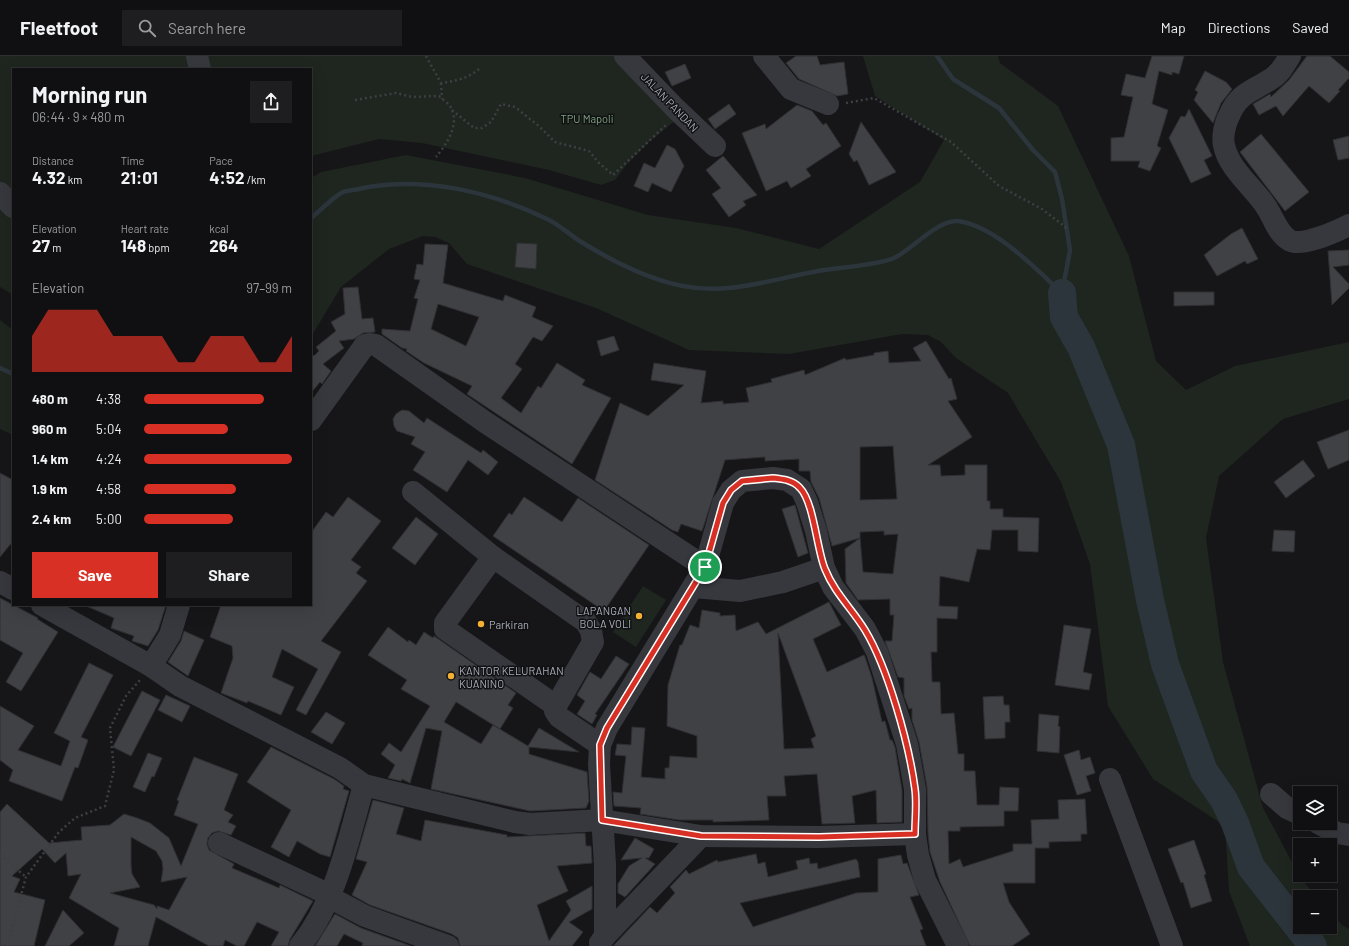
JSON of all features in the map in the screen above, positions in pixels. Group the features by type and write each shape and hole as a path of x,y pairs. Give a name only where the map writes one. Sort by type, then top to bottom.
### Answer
{"street":[{"path":"197,56 200,68"},
{"name":"JALAN PANDAN","path":"625,56 715,146"},
{"path":"764,56 791,89 828,104"},
{"path":"1290,56 1281,70 1272,79 1248,91 1238,99 1226,124 1224,145 1226,151 1232,164 1266,206 1281,233 1289,241 1298,242 1318,237 1349,225"},
{"path":"0,193 12,206"},
{"path":"312,419 365,345 376,345 485,422 705,567"},
{"path":"602,941 605,865 600,745 607,728 705,567 723,503 731,490 742,481 773,478 787,480 801,489 816,531 824,568 833,587 865,630 876,652 893,698 907,744 915,790 915,834 918,855 925,880 958,946"},
{"path":"412,492 493,557 586,622 591,631 593,642 556,706 555,711 559,717 600,745"},
{"path":"493,557 445,623 445,629 556,706"},
{"path":"694,587 740,591 783,582 824,568"},
{"path":"0,582 12,588"},
{"path":"44,606 151,666 180,686 340,768 364,785 515,822 530,824 602,820 701,836 819,837 915,834"},
{"path":"151,666 170,635 179,606"},
{"path":"1110,779 1172,946"},
{"path":"300,946 308,936 330,896 338,874 364,785"},
{"path":"1271,794 1287,808 1293,811"},
{"path":"1333,830 1349,835"},
{"path":"602,941 701,836"},
{"path":"219,843 330,896 365,916 448,946"}],"path":[{"path":"426,56 441,83 442,99"},
{"path":"441,83 454,81 474,74 481,67"},
{"path":"355,100 396,94 412,97 440,96 452,110 474,128 482,128 491,122 501,104 515,107 540,127 555,142 589,150 599,163 613,175 663,128 682,114"},
{"path":"828,104 874,98 951,142 999,186 1042,209 1068,229"},
{"path":"436,157 444,148 454,128 452,110"},
{"path":"7,946 26,877 64,827 75,818 105,806 114,770 110,728 126,696 151,666"},
{"path":"0,855 26,877"}],"green space":[{"name":"TPU Mapoli","path":"0,56 617,56 681,116 650,141 627,164 615,180 601,185 549,170 422,143 379,139 312,156 312,68 12,68 12,294 0,287"},
{"path":"863,56 998,56 1000,63 1058,106 1129,256 1156,361 1186,390 1235,366 1349,342 1349,399 1283,419 1219,476 1206,538 1223,662 1263,808 1293,864 1293,882 1304,882 1311,890 1293,890 1293,934 1337,934 1337,919 1342,925 1349,929 1349,946 1250,946 1229,891 1225,826 1153,779 1108,706 1090,564 1061,482 1008,393 956,358 941,342 928,335 902,334 789,354 689,350 596,308 467,264 449,243 435,237 423,236 389,249 341,287 312,335 312,177 321,172 406,155 525,178 648,215 736,228 819,249 920,182 944,140 875,96"},
{"path":"0,320 12,329 12,435 0,429"},
{"name":"LAPANGAN BOLA VOLI","path":"643,586 666,600 636,647 613,632"}],"building":[{"path":"796,56 817,56 820,65 844,62 848,94 837,96 799,79 786,63"},
{"path":"1152,56 1184,56 1179,74 1172,72 1172,75 1159,71 1152,104 1168,110 1157,146 1161,148 1150,171 1138,167 1140,161 1111,161 1111,138 1124,137 1133,97 1121,95 1126,74 1145,78"},
{"path":"1307,56 1330,56 1349,72 1349,78 1338,90 1340,91 1329,103 1309,86 1283,116 1276,106 1259,115 1253,104 1270,94 1271,97 1289,80"},
{"path":"685,64 691,78 672,86 665,72"},
{"path":"1205,71 1226,82 1232,89 1221,103 1213,123 1194,100 1198,92 1195,90"},
{"path":"729,104 736,114 715,129 708,119"},
{"path":"797,105 812,111 823,125 826,123 841,146 806,169 811,176 791,188 787,181 766,191 742,133 765,124 766,129"},
{"path":"1189,109 1212,156 1204,160 1211,174 1191,183 1169,138 1181,116 1185,117"},
{"path":"861,122 896,172 869,185 857,160 854,162 849,154"},
{"path":"1261,134 1309,192 1285,211 1240,152"},
{"path":"1349,136 1349,158 1338,160 1333,140"},
{"path":"667,145 675,149 684,166 671,192 652,183 648,192 634,186 644,163 655,168"},
{"path":"723,156 757,195 743,201 746,205 729,217 712,194 721,188 706,170"},
{"path":"1242,228 1258,259 1247,264 1245,261 1217,276 1204,255 1231,234"},
{"path":"517,243 537,244 536,269 515,267"},
{"path":"425,244 448,245 443,283 503,301 505,295 536,307 532,317 553,326 542,341 533,337 515,364 522,369 501,398 521,413 538,386 541,388 557,363 585,380 582,385 611,398 572,464 467,394 472,386 424,363 406,351 407,349 402,348 382,334 382,329 410,331 418,299 414,298 420,280 414,279 417,264 423,265","holes":["438,304 479,317 466,346 431,329"]},
{"path":"1349,250 1349,265 1333,267 1349,284 1349,288 1332,305 1328,251"},
{"path":"358,287 362,319 373,318 375,332 363,333 354,339 339,341 344,348 323,364 331,371 322,384 320,382 312,392 312,354 314,356 319,351 316,347 336,331 331,322 345,314 343,288"},
{"path":"1174,292 1214,292 1214,305 1174,306"},
{"path":"614,336 619,350 601,356 597,341"},
{"path":"926,341 949,379 951,378 957,399 948,401 972,437 928,465 940,465 941,476 965,475 965,465 987,465 987,501 990,501 990,509 1003,509 1003,517 1039,518 1038,552 1018,551 1018,530 992,530 990,550 977,549 969,582 940,576 939,606 958,607 957,619 937,618 937,652 931,652 932,682 940,682 941,714 954,713 958,754 964,754 964,771 975,771 977,805 999,805 1000,787 1019,788 1018,811 1004,811 1004,826 960,827 960,831 948,831 949,864 960,859 963,867 1013,851 1013,844 1032,844 1031,820 1059,819 1058,800 1085,799 1087,834 1081,834 1081,841 1049,842 1049,848 1035,848 1035,883 1003,883 1009,902 1030,934 1012,946 970,946 940,882 930,852 927,787 919,742 912,720 912,708 909,709 904,696 904,678 898,677 885,641 892,641 894,615 890,615 890,599 858,600 846,583 845,549 860,538 832,546 819,498 811,482 810,471 799,471 799,459 765,461 765,457 725,460 702,531 681,524 678,532 672,530 595,480 620,403 648,416 684,385 651,380 654,363 706,371 701,403 723,401 723,404 749,402 746,388 772,382 771,379 804,370 805,375 845,358 846,360 888,351 889,363 921,361 913,348","holes":["893,446 897,499 860,500 860,447","884,531 884,535 898,534 893,574 863,572 860,532"]},
{"path":"402,410 409,411 424,423 427,418 481,453 483,450 498,462 488,475 468,460 447,492 413,470 425,452 411,444 415,437 397,431 394,426 393,419 396,414"},
{"path":"1349,430 1349,460 1328,469 1317,442"},
{"path":"1303,460 1315,476 1286,498 1274,482"},
{"path":"0,473 12,479 12,542 0,557"},
{"path":"348,497 381,521 351,560 361,567 356,573 367,581 321,641 341,652 306,715 296,710 318,669 282,649 272,677 294,687 281,715 248,701 247,703 221,693 233,658 232,646 210,637 221,606 312,606 312,532 326,512 333,517"},
{"path":"524,497 562,522 578,498 649,545 604,611 493,536 509,513 512,515"},
{"path":"795,505 808,553 798,557 782,509"},
{"path":"416,517 438,534 415,565 392,548"},
{"path":"1274,530 1295,531 1294,552 1272,551"},
{"path":"0,598 12,604 12,606 15,606 38,618 37,619 58,632 21,691 6,682 23,653 0,640"},
{"path":"829,602 841,625 813,639 827,672 864,655 865,657 872,678 882,722 885,721 890,740 892,740 895,747 902,790 902,822 877,823 876,790 852,796 855,823 822,824 817,774 784,776 786,796 767,796 769,820 713,822 713,820 679,820 640,814 641,808 614,806 613,792 622,793 626,756 615,755 617,744 631,745 632,727 645,728 641,777 665,779 665,768 669,768 670,756 697,758 697,736 667,726 668,685 680,645 682,645 690,625 699,628 702,610 720,613 720,616 735,615 736,631 758,622 766,634","holes":["778,633 816,736 811,739 814,748 784,749"]},
{"path":"86,606 166,606 158,630 148,646 132,641 134,636 111,628 114,618"},
{"path":"1064,625 1091,629 1083,672 1092,674 1089,690 1055,685"},
{"path":"388,627 408,642 409,640 416,645 424,632 433,638 434,636 516,693 508,705 513,708 500,729 456,702 444,722 481,744 493,725 528,746 539,728 579,752 529,747 529,754 587,772 589,801 586,808 530,811 431,789 442,731 426,728 410,783 402,779 401,781 388,778 395,765 381,754 389,743 401,752 430,706 401,689 407,680 368,655"},
{"path":"184,631 204,640 188,676 168,662 181,641"},
{"path":"616,656 629,664 595,714 597,715 592,724 577,714 585,701 577,695 590,672 601,679"},
{"path":"89,663 113,675 81,737 88,740 78,768 75,767 62,801 9,781 13,770 0,760 0,706 34,726 18,750 61,766 70,741 54,733"},
{"path":"142,691 160,700 131,756 113,747"},
{"path":"166,695 190,706 182,722 158,710"},
{"path":"1003,696 1004,705 1009,705 1010,722 1005,722 1005,738 985,739 983,697"},
{"path":"326,712 345,723 332,744 311,732"},
{"path":"1039,714 1059,716 1059,753 1037,751"},
{"path":"271,747 334,779 344,786 343,789 349,791 330,857 320,854 297,841 289,857 271,847 291,810 247,782"},
{"path":"1079,750 1081,760 1090,757 1095,773 1086,776 1091,791 1077,795 1064,755"},
{"path":"148,753 162,758 154,777 152,776 145,792 133,787"},
{"path":"194,757 238,774 224,810 233,815 228,822 236,826 231,835 218,831 212,833 208,838 207,844 209,850 234,864 232,868 279,888 280,885 313,901 290,939 288,946 271,946 279,932 257,922 244,946 237,946 225,940 223,946 209,946 156,917 148,946 114,946 119,928 69,898 81,874 68,876 66,853 55,863 42,849 12,876 20,879 14,892 45,900 34,946 0,946 0,812 7,804 49,843 82,840 81,827 110,825 124,814 137,818 150,823 169,838 181,866 198,824 174,815 179,801 177,800","holes":["131,837 156,851 162,861 163,869 161,882 187,877 169,910 157,906 157,909 154,905 110,893 140,887 132,874"]},
{"path":"373,800 404,808 396,834 421,841 425,820 507,835 507,837 585,833 586,846 591,846 592,863 557,866 568,891 537,905 549,941 571,910 566,901 592,886 592,909 569,922 583,932 572,946 460,946 458,938 452,934 370,905 352,895 367,862 356,859"},
{"path":"635,838 654,849 649,858 645,858 655,864 625,897 618,893 618,884 629,866 642,858 621,860"},
{"path":"1194,840 1206,874 1204,875 1212,901 1191,908 1183,882 1181,883 1168,849"},
{"path":"756,854 758,864 765,862 768,877 798,869 796,861 809,858 810,864 817,863 818,869 856,859 858,862 860,877 740,903 753,927 856,893 878,892 878,859 901,855 903,864 907,863 919,895 910,897 923,929 920,930 926,946 613,946 650,907 657,913 675,893 670,887 686,870 689,874 717,860 718,862"},
{"path":"63,910 84,933 69,946 45,946"},
{"path":"335,914 361,928 411,946 362,946 363,943 344,934 337,946 315,946"}],"waterway":[{"path":"937,56 953,79 999,108 1033,150 1055,172 1062,199 1070,250 1062,293"},
{"path":"312,217 343,192 363,188 410,184 434,185 457,189 481,194 526,209 559,226 578,240 603,255 655,279 683,286 719,289 887,260 901,254 942,225 958,221 972,225 1000,239 1062,293"},
{"path":"1062,293 1064,317 1081,347 1121,445 1150,600 1165,664 1204,771 1224,800 1235,823 1251,867 1313,946"},
{"path":"0,368 12,374"}],"place":[{"name":"LAPANGAN BOLA VOLI","path":"639,616"},
{"name":"Parkiran","path":"481,624"},
{"name":"KANTOR KELURAHAN KUANINO","path":"451,676"}],"route":[{"path":"773,478 787,480 801,489 807,502 816,531 824,568 833,587 865,630 876,652 893,698 907,744 915,790 915,834 819,837 701,836 602,820 599,764 600,745 607,728 705,567 723,503 731,490 742,481 773,478"}]}
